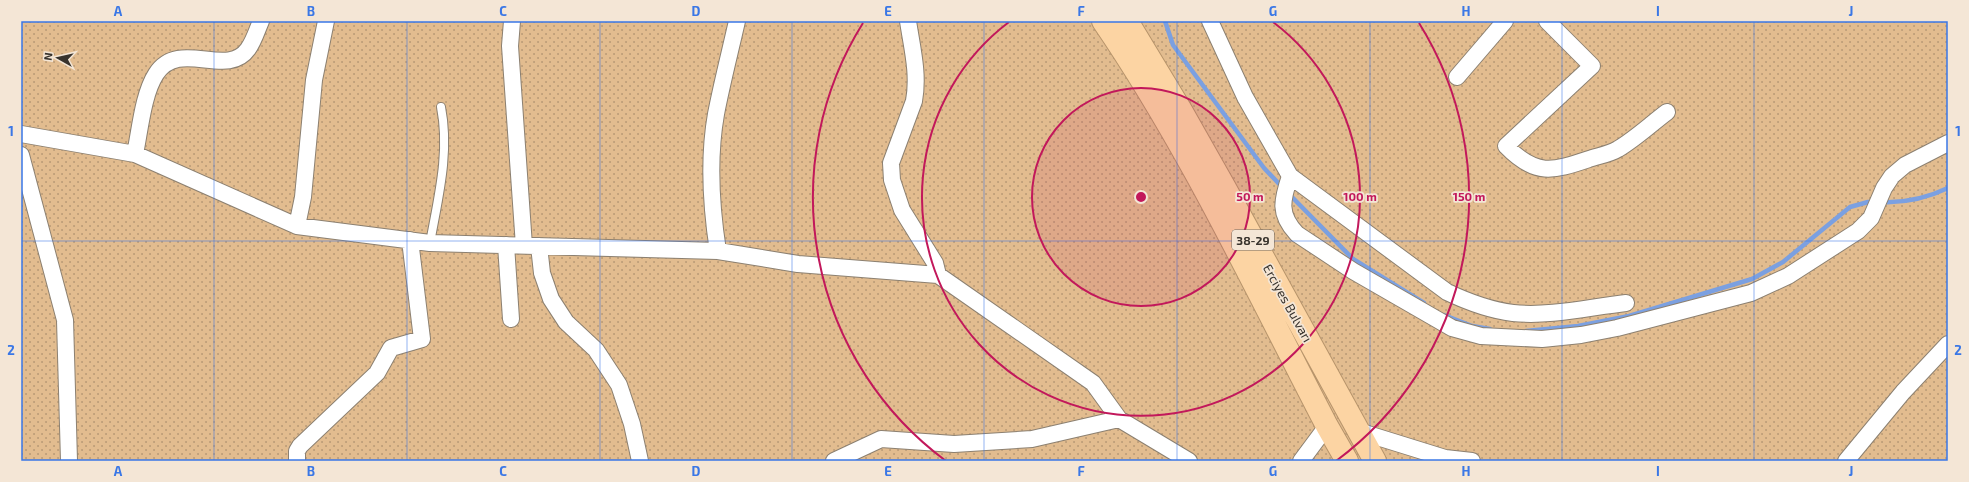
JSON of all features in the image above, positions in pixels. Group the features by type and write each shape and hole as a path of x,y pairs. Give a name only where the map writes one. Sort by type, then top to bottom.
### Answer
{"highway":[{"name":"Erciyes Bulvarı","path":"1103,21 1166,122 1204,191 1326,426 1347,461"},
{"name":"Erciyes Bulvarı","path":"1127,21 1194,133 1375,461"}],"street":[{"path":"135,154 150,84 157,72 168,63 181,58 222,61 236,58 248,49 261,21"},
{"path":"298,226 303,197 314,80 326,21"},
{"path":"512,21 510,46 532,246 551,299 566,322 596,350 619,385 632,424 640,461"},
{"path":"718,251 712,217 712,150 716,114 737,21"},
{"path":"908,21 916,72 916,90 914,101 891,163 892,180 902,210 935,263 938,275"},
{"path":"1210,21 1287,186 1447,292 1468,302 1490,309 1514,313 1538,314 1626,303"},
{"path":"1457,77 1505,21"},
{"path":"1547,21 1592,66 1506,146 1517,157 1537,167 1559,169 1618,150 1667,112"},
{"path":"21,134 135,154 298,226 430,243 718,251 798,264 938,275 1093,383 1119,419 1189,461"},
{"path":"1287,186 1283,207 1290,227 1297,234 1352,271 1452,328 1481,336 1512,339 1542,339 1617,328 1751,293 1770,286 1858,231 1870,218 1876,208 1884,188 1892,176 1905,165 1948,143"},
{"path":"21,155 65,320 70,461"},
{"path":"297,461 297,451 300,446 377,373 391,348 422,339 410,240"},
{"path":"506,245 511,318"},
{"path":"1846,461 1903,392 1948,344"},
{"path":"834,461 880,439 954,444 1032,438 1119,419"},
{"path":"1301,461 1326,426"},
{"path":"1358,431 1445,458 1472,461"}],"lane":[{"path":"430,243 445,154 445,136 441,108"}],"shaded area":[{"path":"21,21 1948,21 1948,461 21,461"}],"waterway":[{"path":"1165,21 1173,45 1264,168 1282,187"},
{"path":"1882,202 1899,202 1916,199 1932,195 1948,188"},
{"path":"1289,194 1353,259 1424,303"},
{"path":"1526,331 1578,326 1629,316 1752,279 1783,262 1850,207 1868,202 1875,202"},
{"path":"1444,315 1472,326 1490,329"}]}
